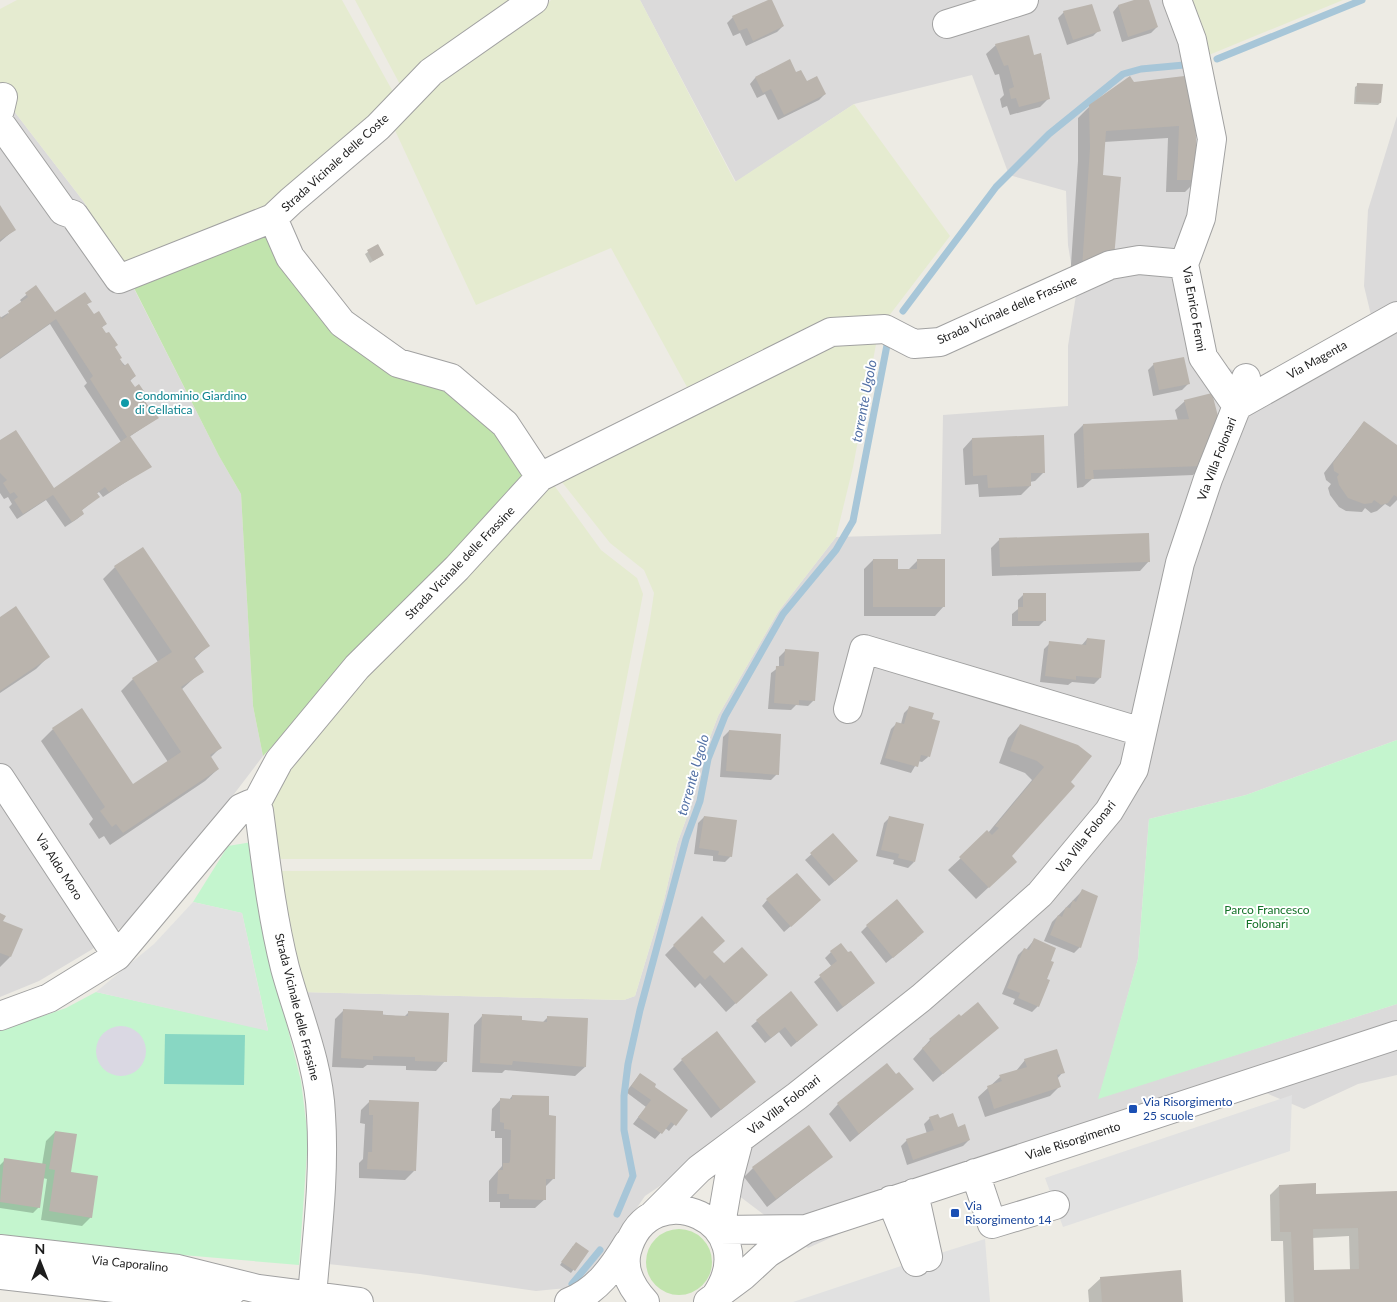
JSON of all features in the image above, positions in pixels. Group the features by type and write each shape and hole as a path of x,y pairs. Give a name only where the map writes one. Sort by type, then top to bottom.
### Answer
{"street":[{"name":"Strada Vicinale delle Coste","path":"534,0 431,72 378,127 273,218 290,257 342,323 398,363 451,378 505,424 540,477"},
{"path":"947,24 1024,0"},
{"name":"Via Enrico Fermi","path":"1177,0 1192,40 1212,139 1201,218 1184,264 1203,357 1237,406"},
{"path":"1,106 63,211 74,215 120,279 273,218"},
{"name":"Strada Vicinale delle Frassine","path":"312,1296 321,1196 321,1114 315,1070 285,967 269,887 260,811 256,804 279,761 357,667 457,568 540,477 831,332 885,329 914,344 940,342 1110,265 1139,260 1184,264"},
{"name":"Via Magenta","path":"1237,406 1397,316"},
{"name":"Via Villa Folonari","path":"652,1216 699,1169 921,998 1040,894 1109,811 1134,769 1180,564 1208,479 1246,378"},
{"path":"848,709 864,649 1142,732"},
{"name":"Via Aldo Moro","path":"0,778 112,965"},
{"path":"0,1016 49,998 112,965 159,923 241,808 250,804 256,804"},
{"name":"Viale Risorgimento","path":"711,1300 742,1289 768,1253 806,1230 1397,1035"},
{"name":"Via Villa Folonari","path":"720,1230 739,1140"},
{"path":"975,1173 992,1224 1055,1205"},
{"path":"902,1197 922,1259"},
{"path":"570,1302 596,1286 613,1268 638,1227 652,1216 664,1211 680,1209 695,1212 709,1219 720,1230"},
{"name":"Viale Risorgimento","path":"711,1300 725,1283 730,1265 728,1247 720,1230 806,1230"},
{"path":"630,1240 626,1256 627,1273 633,1289 645,1302"},
{"name":"Via Caporalino","path":"0,1249 178,1269 258,1289 359,1302"},
{"path":"613,1268 617,1302"},
{"name":"Via Caporalino","path":"0,1275 176,1294 258,1289"}],"shaded area":[{"path":"640,0 1188,0 1221,132 1194,275 1207,338 1222,364 1249,380 1298,368 1375,332 1364,286 1368,210 1397,116 1397,740 1246,795 1149,819 1138,959 1099,1098 1397,1004 1397,1075 1358,1084 1304,1109 1242,1083 958,1180 808,1248 730,1189 720,1146 645,1196 602,1258 577,1287 536,1291 420,1274 319,1263 300,992 624,1000 635,996 664,900 677,844 692,803 703,756 718,716 778,612 836,537 941,534 943,415 1068,406 1068,346 1076,295 1068,245 1066,191 1009,175 972,75 854,104 736,182"},
{"path":"0,93 84,202 122,265 219,456 241,494 253,706 263,756 189,853 124,925 91,950 39,981 0,997"},
{"path":"193,902 242,913 268,1031 96,992 154,944"},
{"path":"116,1026 126,1026 139,1033 146,1046 146,1056 139,1069 126,1076 116,1076 107,1072 100,1065 96,1056 96,1046 100,1037 107,1030"},
{"path":"1292,1095 1290,1151 1063,1227 1045,1178"},
{"path":"985,1239 990,1302 793,1302 928,1257"}],"green space":[{"path":"17,0 342,0 397,99 273,207 122,265 84,202 0,93 0,9"},
{"path":"355,0 529,0 404,92"},
{"path":"551,0 640,0 735,182 854,104 950,236 885,321 827,323 687,387 611,248 476,305 393,126 436,82 534,17"},
{"path":"1188,0 1343,0 1204,57"},
{"path":"266,227 282,264 449,386 498,430 529,476 263,756 253,706 241,494 219,456 131,282"},
{"path":"877,339 853,467 836,537 778,612 718,716 703,756 692,803 677,844 664,900 635,996 624,1000 300,992 276,871 600,870 654,593 644,570 610,543 558,477 834,340"},
{"path":"551,481 601,550 637,578 643,594 592,859 273,859 263,801 328,712"},
{"name":"Parco Francesco Folonari","path":"1397,740 1397,1004 1098,1099 1138,959 1149,819 1246,795"},
{"path":"252,842 259,914 301,1081 308,1138 299,1265 100,1248 0,1234 0,1031 66,1008 96,992 268,1030 242,913 193,902 228,846"},
{"path":"165,1034 245,1035 244,1085 164,1084"},
{"path":"673,1229 685,1229 697,1234 707,1244 712,1256 710,1275 697,1290 685,1295 673,1295 661,1290 651,1280 646,1268 646,1256 651,1244 661,1234"}],"building":[{"path":"772,0 784,26 753,41 747,28 739,31 732,16"},
{"path":"1134,0 1149,0 1158,27 1128,37 1118,5"},
{"path":"1092,4 1101,31 1073,40 1063,11"},
{"path":"1029,35 1034,55 1041,53 1050,99 1019,107 1016,98 1011,99 1009,89 1014,87 1008,65 1004,66 995,44"},
{"path":"790,59 796,72 801,70 807,81 817,76 826,94 784,115 771,89 763,93 755,77"},
{"path":"1193,75 1198,180 1177,180 1179,126 1106,131 1103,175 1121,177 1114,258 1082,268 1090,148 1089,105 1130,76 1134,82"},
{"path":"1357,83 1383,84 1381,103 1356,102"},
{"path":"0,205 16,230 0,240"},
{"path":"378,244 384,255 373,261 367,250"},
{"name":"Condominio Giardino di Cellatica","path":"36,285 55,312 85,292 92,302 87,304 94,314 99,311 107,324 102,327 106,333 109,332 118,345 115,347 122,358 120,359 124,366 128,363 136,376 130,380 135,387 139,384 148,397 143,400 159,418 130,436 152,467 109,492 105,487 97,493 100,497 82,510 84,514 72,522 53,495 23,514 14,500 18,497 14,492 10,494 3,483 7,480 0,473 0,440 16,430 54,488 127,437 90,379 93,376 56,319 0,358 0,316 2,319 9,313 8,311 28,297 25,293"},
{"path":"1184,357 1190,384 1159,390 1153,363"},
{"path":"1212,393 1220,424 1203,466 1093,470 1094,479 1085,479 1083,424 1189,419 1184,400"},
{"path":"1364,421 1397,445 1397,497 1394,495 1388,503 1381,505 1374,500 1372,503 1364,504 1348,498 1339,485 1337,477 1339,474 1334,471 1333,463"},
{"path":"1044,435 1045,473 1031,473 1031,486 988,488 987,475 973,476 972,438"},
{"path":"1149,533 1150,562 1000,567 999,538"},
{"path":"143,547 210,646 194,657 204,672 181,687 222,748 210,755 219,769 123,833 116,824 112,827 100,811 105,807 52,728 82,708 133,784 181,752 132,678 172,652 114,566"},
{"path":"873,559 898,559 898,569 917,569 917,559 945,559 945,607 873,607"},
{"path":"1023,593 1046,593 1046,621 1018,621 1018,607 1023,607"},
{"path":"16,606 50,657 0,691 0,617"},
{"path":"1087,638 1105,640 1101,678 1076,676 1076,680 1045,676 1049,641 1086,645"},
{"path":"785,649 819,652 815,701 799,700 799,705 774,703 776,666 784,666"},
{"path":"909,706 934,713 932,719 940,721 930,757 921,755 918,767 885,758 896,722 904,724"},
{"path":"1020,724 1078,745 1092,756 1071,782 1075,786 1012,856 1017,862 989,888 959,857 987,830 992,835 999,828 995,826 1044,767 1037,761 1010,751"},
{"path":"729,730 781,734 779,775 726,771"},
{"path":"704,816 737,820 732,857 718,855 719,851 699,848"},
{"path":"889,816 924,824 915,862 898,858 899,854 881,850"},
{"path":"833,833 858,861 835,881 810,853"},
{"path":"797,873 821,900 791,927 766,899"},
{"path":"1082,889 1098,896 1081,948 1050,935 1058,915 1062,917 1066,907 1070,908 1073,900 1076,902"},
{"path":"897,899 924,932 893,958 866,925"},
{"path":"0,913 6,916 3,921 23,929 11,957 0,953"},
{"path":"702,916 725,941 713,952 724,963 742,947 768,975 736,1004 710,975 705,980 673,945"},
{"path":"1034,938 1056,948 1051,961 1054,962 1047,979 1050,980 1039,1007 1018,998 1020,993 1007,988 1024,948 1029,950"},
{"path":"841,943 848,952 851,951 875,983 843,1007 819,975 837,961 830,951"},
{"path":"791,991 818,1025 797,1042 785,1027 771,1038 756,1020"},
{"path":"978,1002 999,1028 943,1074 922,1048 931,1041 929,1039 959,1014 961,1016"},
{"path":"343,1009 383,1011 383,1015 408,1016 408,1011 449,1013 447,1062 415,1061 415,1057 373,1056 373,1060 341,1058"},
{"path":"482,1014 522,1016 522,1020 547,1022 547,1016 588,1018 586,1067 513,1061 512,1065 480,1063"},
{"path":"717,1031 756,1082 721,1110 681,1059"},
{"path":"1057,1049 1065,1073 1057,1075 1061,1087 994,1109 987,1086 1002,1081 999,1075 1027,1067 1024,1059"},
{"path":"887,1063 896,1074 899,1072 914,1089 859,1134 837,1103"},
{"path":"640,1073 656,1084 655,1087 688,1110 676,1126 671,1122 662,1134 638,1117 651,1100 631,1086"},
{"path":"512,1095 549,1096 549,1115 556,1116 555,1179 546,1179 546,1200 509,1199 509,1194 497,1194 498,1170 503,1170 503,1163 509,1163 510,1161 511,1130 504,1129 504,1123 500,1122 500,1098 512,1099"},
{"path":"369,1100 419,1102 416,1171 367,1169 368,1152 372,1152 373,1115 369,1115"},
{"path":"953,1113 958,1127 965,1124 970,1140 913,1160 906,1139 934,1130 929,1117 938,1114 940,1118"},
{"path":"809,1125 833,1157 776,1199 752,1167"},
{"path":"55,1131 77,1134 71,1172 98,1176 92,1218 49,1211 55,1170 49,1169"},
{"path":"4,1158 46,1164 40,1208 0,1202"},
{"path":"1316,1183 1316,1194 1397,1191 1397,1302 1294,1302 1291,1232 1280,1232 1279,1185","holes":["1358,1228 1359,1269 1314,1270 1313,1229"]},
{"path":"576,1242 589,1251 575,1271 561,1262"},
{"path":"1181,1270 1183,1302 1102,1302 1100,1277"}],"waterway":[{"name":"torrente Ugolo","path":"1217,59 1362,0"},
{"path":"903,311 996,187 1049,134 1123,74 1141,69 1184,65"},
{"name":"torrente Ugolo","path":"617,1214 633,1176 624,1130 624,1096 628,1064 640,1010 686,839 700,801 708,759 725,716 783,614 836,550 853,521 887,345"},
{"path":"572,1284 600,1250"}],"place":[{"name":"Condominio Giardino di Cellatica","path":"125,403"},
{"name":"Via Risorgimento 25 scuole","path":"1133,1109"},
{"name":"Via Risorgimento 14","path":"955,1213"}]}
